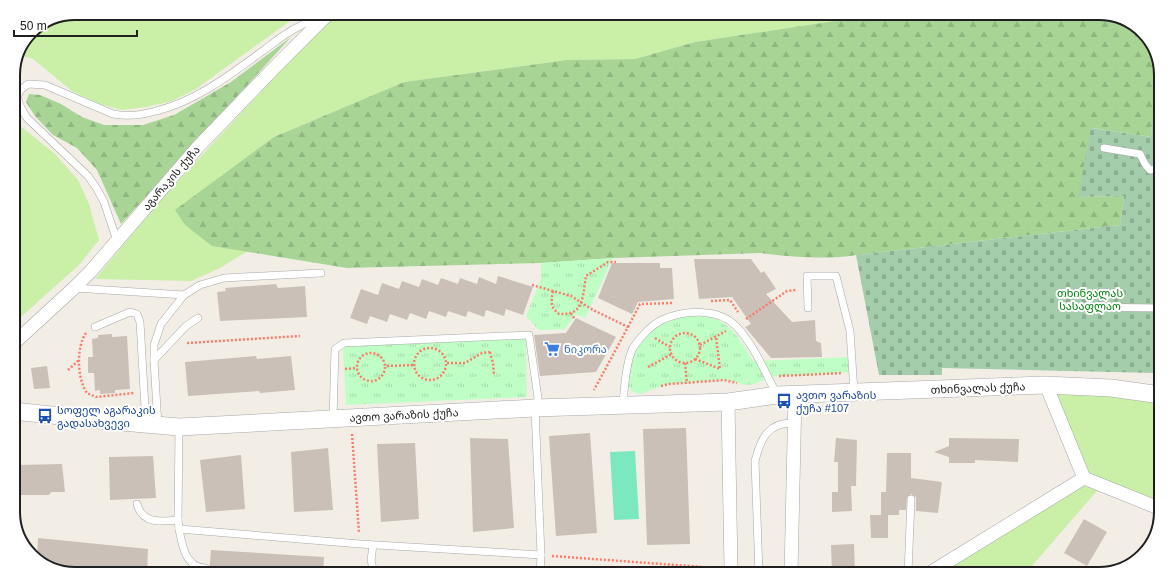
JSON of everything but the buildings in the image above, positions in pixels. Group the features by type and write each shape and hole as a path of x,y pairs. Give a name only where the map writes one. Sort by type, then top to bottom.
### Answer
{"street":[{"name":"აგარაკის ქუჩა","path":"20,338 74,288 117,241 198,147 272,69 322,20"},
{"name":"თხინვალას ქუჩა","path":"795,395 1046,385 1111,388 1154,394"},
{"path":"1046,385 1084,478 1154,506"},
{"name":"ავთო ვარაზის ქუჩა","path":"20,412 179,427 536,408 728,402 777,395 795,395"},
{"path":"791,567 795,395"},
{"path":"728,402 731,567"},
{"path":"939,567 1084,478"}],"lane":[{"path":"20,90 28,84 45,86 114,114 124,116 171,108 190,99 229,75 283,36 301,25 314,20"},
{"path":"20,105 27,118 88,176 104,202 117,241"},
{"path":"1104,148 1140,154 1150,170 1154,169"},
{"path":"152,425 154,345 161,324 184,295 200,285 224,278 321,273"},
{"path":"808,308 807,276 836,276 850,331 854,393"},
{"path":"74,288 184,295"},
{"path":"1073,307 1154,308"},
{"path":"95,328 130,312 137,314 140,322 144,392 152,425"},
{"path":"623,405 628,365 632,349 645,333 663,319 682,314 701,312 722,316 736,326 750,346 777,395"},
{"path":"154,360 186,326 198,318"},
{"path":"333,418 336,349 344,343 529,335 538,398 536,408 540,567"},
{"path":"759,567 755,460 759,444 768,431 786,423 794,423"},
{"path":"179,427 179,529 184,553 193,564 198,567"},
{"path":"908,567 911,499"},
{"path":"137,504 142,514 149,520 163,522 178,520"},
{"path":"179,529 373,545 541,555"},
{"path":"372,567 371,560 373,545"}],"path":[{"path":"553,291 551,304 553,309 559,314 571,313 578,309 581,302 586,276 608,262 616,262"},
{"path":"532,285 571,296 593,310 628,327 590,394"},
{"path":"700,345 736,326 787,291 808,290"},
{"path":"571,313 575,320"},
{"path":"95,328 87,332 80,346 82,384 87,393 91,396 104,397 144,392"},
{"path":"645,333 670,346"},
{"path":"695,360 700,351 700,345 693,334 683,333 674,337 670,346 672,354 676,360 685,363 695,360 720,369 716,337"},
{"path":"169,344 300,336"},
{"path":"490,336 490,352 494,375"},
{"path":"429,347 440,350 447,363 444,373 440,377 430,380 425,380 420,377 416,372 414,365 416,356 419,352 429,347"},
{"path":"447,363 465,363 482,353 490,352"},
{"path":"371,353 380,356 384,360 386,366 381,378 372,382 364,380 356,368 359,359 371,353"},
{"path":"648,367 672,354"},
{"path":"68,370 80,360"},
{"path":"685,363 687,383"},
{"path":"386,366 414,365"},
{"path":"768,377 853,372"},
{"path":"655,388 669,384 724,380 741,384"},
{"path":"351,418 360,544"},
{"path":"541,555 704,567"}],"green space":[{"path":"291,20 196,89 172,101 146,107 122,110 100,104 72,91 33,59 24,56 29,44 44,29 64,21"},
{"path":"329,20 841,20 695,42 635,59 567,60 404,82 274,137 231,170 212,246 248,251 220,268 191,281 95,279 165,195 319,29"},
{"path":"841,20 1110,21 1130,29 1145,44 1151,57 1154,71 1154,123 1152,124 1151,137 1092,128 1079,197 1124,196 1120,225 845,257 796,257 761,253 614,258 541,263 347,268 212,246 185,225 175,210 274,137 404,82 567,60 635,59 695,42"},
{"path":"291,37 121,224 97,170 77,148 53,135 35,116 26,102 29,94 40,95 61,104 82,117 104,125 143,125 174,115 231,82"},
{"name":"თხინვალას სასაფლაო","path":"1154,123 1154,373 942,368 942,375 879,375 856,255 1120,225 1124,196 1078,197 1091,128 1151,137 1152,124"},
{"path":"20,126 55,154 78,180 89,204 99,240 79,265 20,318"},
{"path":"613,258 585,318 576,314 565,329 539,330 526,316 541,279 541,263"},
{"path":"682,317 708,317 723,323 735,333 753,361 852,357 853,372 768,377 750,385 725,380 673,384 639,394 635,393 630,389 628,373 634,355 639,346 648,334 660,325"},
{"path":"526,336 527,397 346,405 343,347"},
{"path":"1046,385 1154,394 1154,506 1102,485 1031,567 939,567 1084,478"},
{"path":"635,451 639,519 614,520 610,452"}],"place":[{"name":"ნიკორა","path":"552,349"},
{"name":"ავთო ვარაზის ქუჩა #107","path":"784,401"},
{"name":"სოფელ აგარაკის გადასახვევი","path":"45,416"}]}
